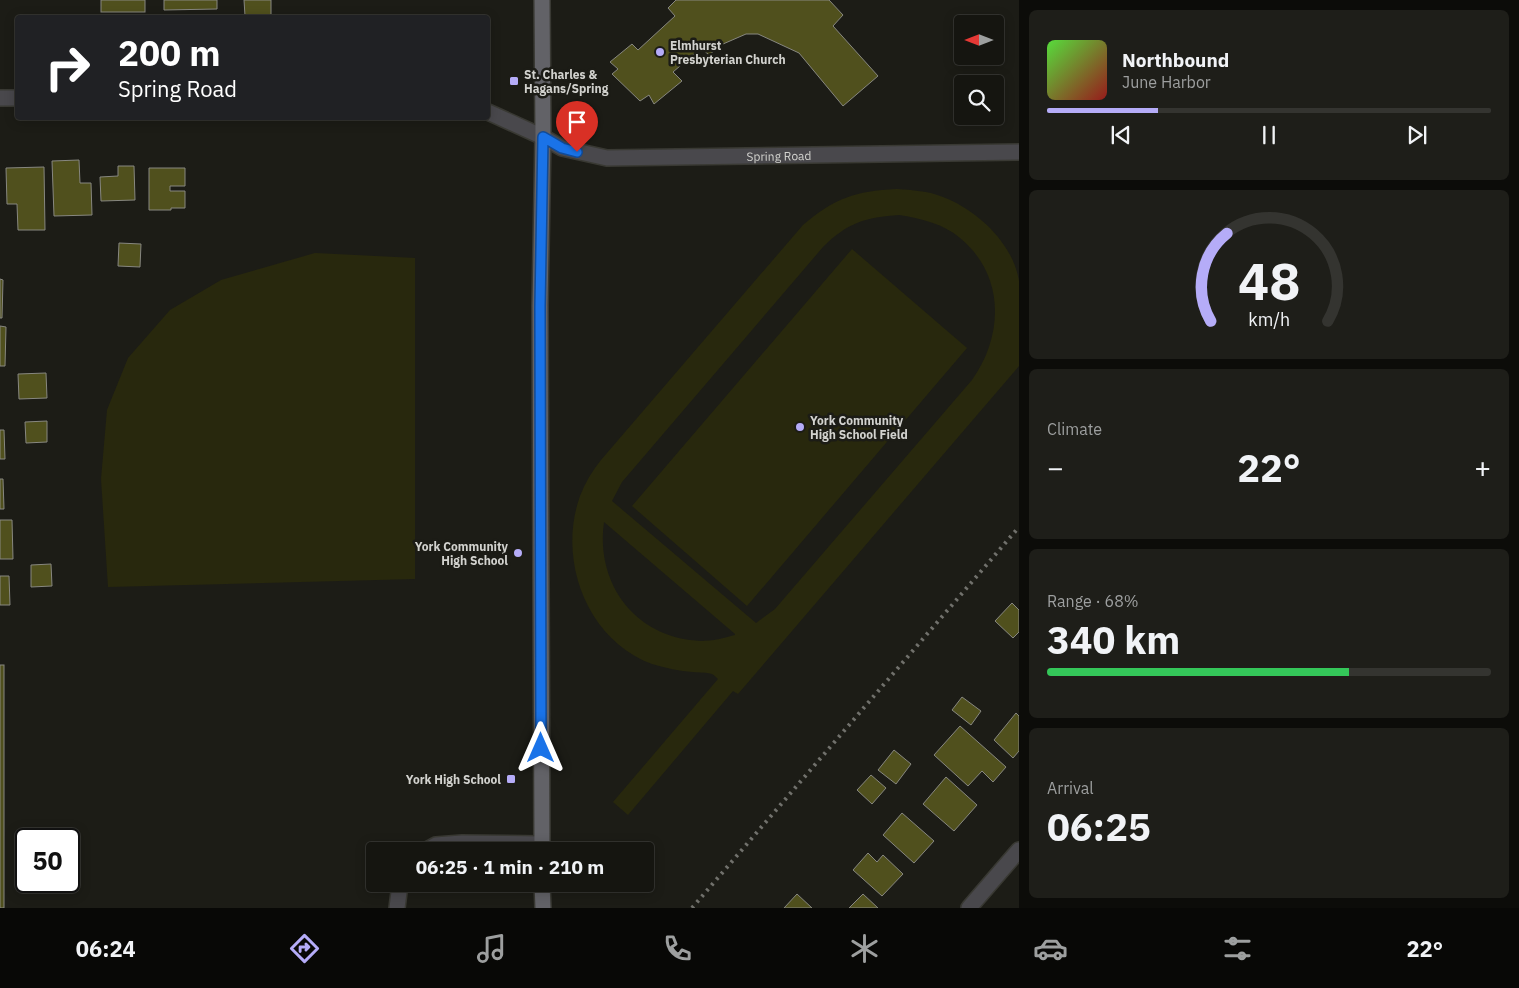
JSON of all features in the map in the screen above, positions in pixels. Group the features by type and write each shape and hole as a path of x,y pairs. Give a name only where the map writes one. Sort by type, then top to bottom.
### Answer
{"main road":[{"path":"542,0 543,137 540,306 542,842"},
{"path":"542,892 543,908"}],"street":[{"path":"0,98 15,98"},
{"name":"Spring Road","path":"490,113 543,137 562,148 607,158 1019,152"},
{"path":"969,908 1019,850"},
{"path":"396,908 398,892"}],"shaded area":[{"path":"882,190 914,190 943,197 968,210 980,219 1001,241 1015,267 1019,281 1019,366 738,694 733,691 628,815 613,802 718,679 710,673 678,670 652,664 629,653 610,637 595,617 583,595 576,571 572,546 574,521 584,486 601,460 803,225 836,202 857,194","holes":["899,215 939,225 954,233 975,253 985,269 992,287 995,306 990,344 983,362 972,380 775,609 756,623 612,501 622,482 823,247 840,232 858,223 877,217","604,522 735,634 735,635 705,641 678,638 658,630 640,619 625,604 614,587 606,567 603,545"]},
{"name":"York Community High School Field","path":"852,249 967,348 747,606 632,506"},
{"path":"315,253 415,258 415,579 108,587 101,479 107,410 128,358 170,310 221,280"}],"building":[{"path":"101,0 145,0 145,12 101,12"},
{"path":"164,0 217,0 217,9 164,10"},
{"path":"244,0 271,0 271,15 245,15"},
{"name":"Elmhurst Presbyterian Church","path":"676,0 829,0 843,15 833,26 878,76 843,106 799,53 758,34 746,34 723,44 709,55 701,48 673,72 682,81 654,104 649,95 640,101 612,74 618,69 610,62 632,44 638,50 675,16 668,8"},
{"path":"79,160 80,183 91,183 92,215 54,216 52,161"},
{"path":"118,166 134,166 135,200 101,201 100,177 118,176"},
{"path":"44,167 45,230 18,230 17,204 7,204 6,168"},
{"path":"149,168 185,168 185,186 170,186 170,191 185,191 185,208 149,210"},
{"path":"119,243 141,244 140,267 118,266"},
{"path":"0,279 3,280 2,318 0,318"},
{"path":"0,326 6,327 5,366 0,366"},
{"path":"46,373 47,398 19,399 18,374"},
{"path":"47,421 47,442 26,443 25,422"},
{"path":"0,430 4,430 5,459 0,459"},
{"path":"0,479 3,479 4,509 0,509"},
{"path":"0,520 12,520 13,559 0,559"},
{"path":"51,564 52,586 31,587 31,565"},
{"path":"0,576 9,576 10,605 0,605"},
{"path":"1012,603 1019,610 1019,632 1013,638 995,621"},
{"path":"0,665 4,665 4,908 0,908"},
{"path":"962,697 981,711 971,725 952,710"},
{"path":"1016,713 1019,716 1019,751 1013,758 994,740"},
{"path":"960,726 1006,767 993,782 982,771 968,786 934,755"},
{"path":"894,750 911,764 896,784 878,770"},
{"path":"871,775 886,788 872,804 857,790"},
{"path":"946,777 977,805 954,831 923,804"},
{"path":"902,813 934,841 914,863 883,835"},
{"path":"868,853 877,862 883,855 903,874 882,896 853,870"},
{"path":"797,894 812,908 784,908"},
{"path":"863,894 878,908 849,908"}],"railway":[{"path":"692,908 1019,527"}],"place":[{"name":"Elmhurst Presbyterian Church","path":"660,52"},
{"name":"St. Charles & Hagans/Spring","path":"514,81"},
{"name":"York Community High School Field","path":"800,427"},
{"name":"York Community High School","path":"518,553"},
{"name":"York High School","path":"511,779"}],"route":[{"path":"541,748 540,306 543,137 562,148 577,152"}]}
